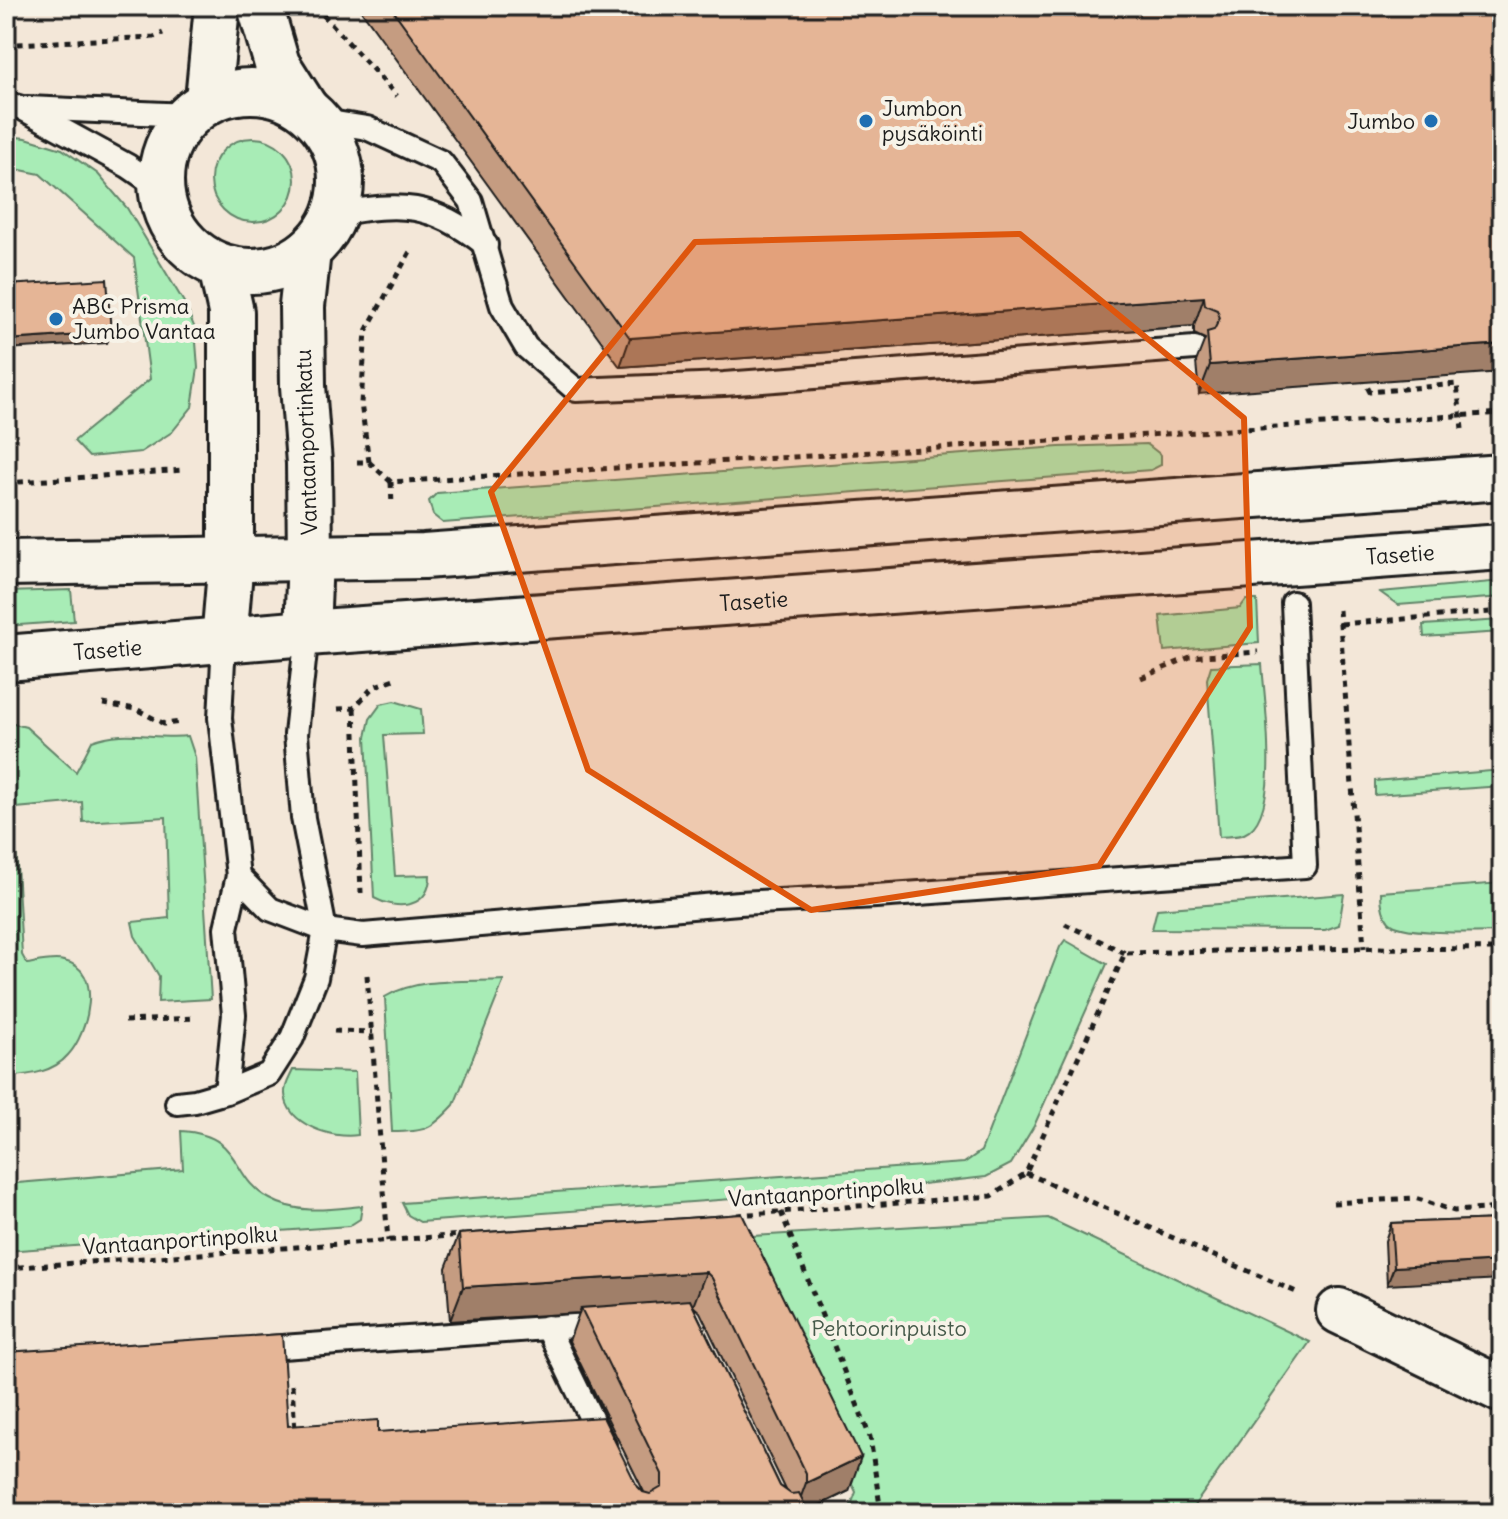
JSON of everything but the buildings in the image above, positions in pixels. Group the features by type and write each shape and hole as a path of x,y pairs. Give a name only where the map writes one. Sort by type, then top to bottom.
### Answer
{"main road":[{"path":"198,108 217,6"},
{"path":"260,6 277,64 334,146 341,177 335,214 324,236 308,251 285,264 254,272 221,267 193,251 181,239 165,211 160,188 169,141 198,108 225,94 247,90 277,95 311,114"},
{"name":"Vantaanportinkatu","path":"307,633 309,463 303,386 302,306 308,251"},
{"path":"221,267 231,312 231,559 224,641"},
{"path":"6,563 424,556 1502,477"},
{"name":"Tasetie","path":"6,658 307,633 1502,547"},
{"path":"1339,1311 1502,1390"}],"lane":[{"path":"14,105 198,108"},
{"path":"14,105 128,166 160,188"},
{"path":"311,114 367,128 441,162 471,201 502,306 526,347 576,390 724,384 1195,348"},
{"path":"335,214 379,206 421,208 459,224 486,245"},
{"path":"238,876 270,909 325,930 363,935 739,903 1305,866 1293,603"},
{"path":"177,1103 226,1092 269,1074 292,1038 316,978 325,930 303,818 296,734 307,633"},
{"path":"224,641 220,718 238,876 226,928 234,1015 226,1092"},
{"path":"228,1351 625,1322"},
{"path":"547,1327 617,1470"}],"path":[{"path":"1359,369 1370,392 1457,384 1463,430"},
{"path":"309,463 369,462 391,482 1203,431 1461,418 1502,413"},
{"path":"6,483 231,467"},
{"path":"1338,601 1364,948"},
{"path":"1341,624 1502,611"},
{"path":"1141,678 1190,657 1343,648"},
{"path":"1060,922 1125,953 1364,948 1502,949"},
{"path":"1125,953 1026,1173 1339,1311"},
{"name":"Vantaanportinpolku","path":"731,1215 992,1196 1026,1173"},
{"path":"1333,1203 1415,1198 1454,1211 1502,1208"},
{"path":"781,1212 870,1437 881,1513"},
{"name":"Vantaanportinpolku","path":"6,1268 466,1235"},
{"path":"289,1347 295,1437"}],"highlighted area":[{"path":"1020,234 1244,418 1250,627 1099,866 811,910 588,770 491,492 695,242"}],"green space":[{"path":"6,136 26,138 62,149 98,174 127,208 185,304 195,329 198,368 192,407 172,432 141,452 89,457 74,441 150,379 134,258 40,174 6,167"},
{"path":"253,138 269,141 283,150 292,164 295,180 292,196 283,210 269,219 253,222 237,219 223,210 214,196 211,180 214,164 223,150 237,141"},
{"path":"1147,444 1161,455 1161,465 1151,470 443,523 433,515 429,501 437,493 1059,447"},
{"path":"1502,581 1502,597 1398,605 1380,592"},
{"path":"71,590 74,621 6,626 6,592"},
{"path":"1246,600 1257,600 1259,643 1164,651 1160,616 1240,608"},
{"path":"1502,620 1502,632 1424,637 1423,625"},
{"path":"1262,664 1268,756 1264,806 1256,824 1244,834 1219,837 1207,679 1211,666"},
{"path":"394,701 421,709 423,734 384,735 395,876 430,875 425,894 411,904 402,905 374,898 366,737 370,719 381,704"},
{"path":"6,724 26,727 76,772 92,741 104,737 188,736 195,757 211,999 158,1002 159,976 135,936 132,922 169,918 166,817 83,822 82,802 16,808 22,955 27,964 55,960 77,966 85,976 89,1003 82,1033 62,1061 40,1072 6,1077"},
{"path":"1502,770 1502,786 1375,795 1375,781"},
{"path":"1502,883 1502,932 1409,929 1389,922 1382,908 1381,892"},
{"path":"1344,894 1339,925 1325,930 1152,929 1157,909"},
{"path":"1065,940 1107,964 1034,1126 1011,1164 986,1177 895,1187 420,1222 408,1215 402,1203 964,1163 981,1151"},
{"path":"504,980 454,1105 427,1128 392,1132 385,997 427,983"},
{"path":"293,1070 355,1072 358,1135 324,1132 302,1122 294,1114 285,1091"},
{"path":"181,1131 216,1140 234,1158 247,1180 270,1199 304,1209 362,1206 360,1219 349,1226 6,1251 6,1184 183,1169"},
{"name":"Pehtoorinpuisto","path":"1048,1218 1310,1342 1189,1513 848,1513 856,1492 736,1237"}],"place":[{"name":"Jumbon pysäköinti","path":"866,121"},
{"name":"Jumbo","path":"1431,121"},
{"name":"ABC Prisma Jumbo Vantaa","path":"56,319"}]}
